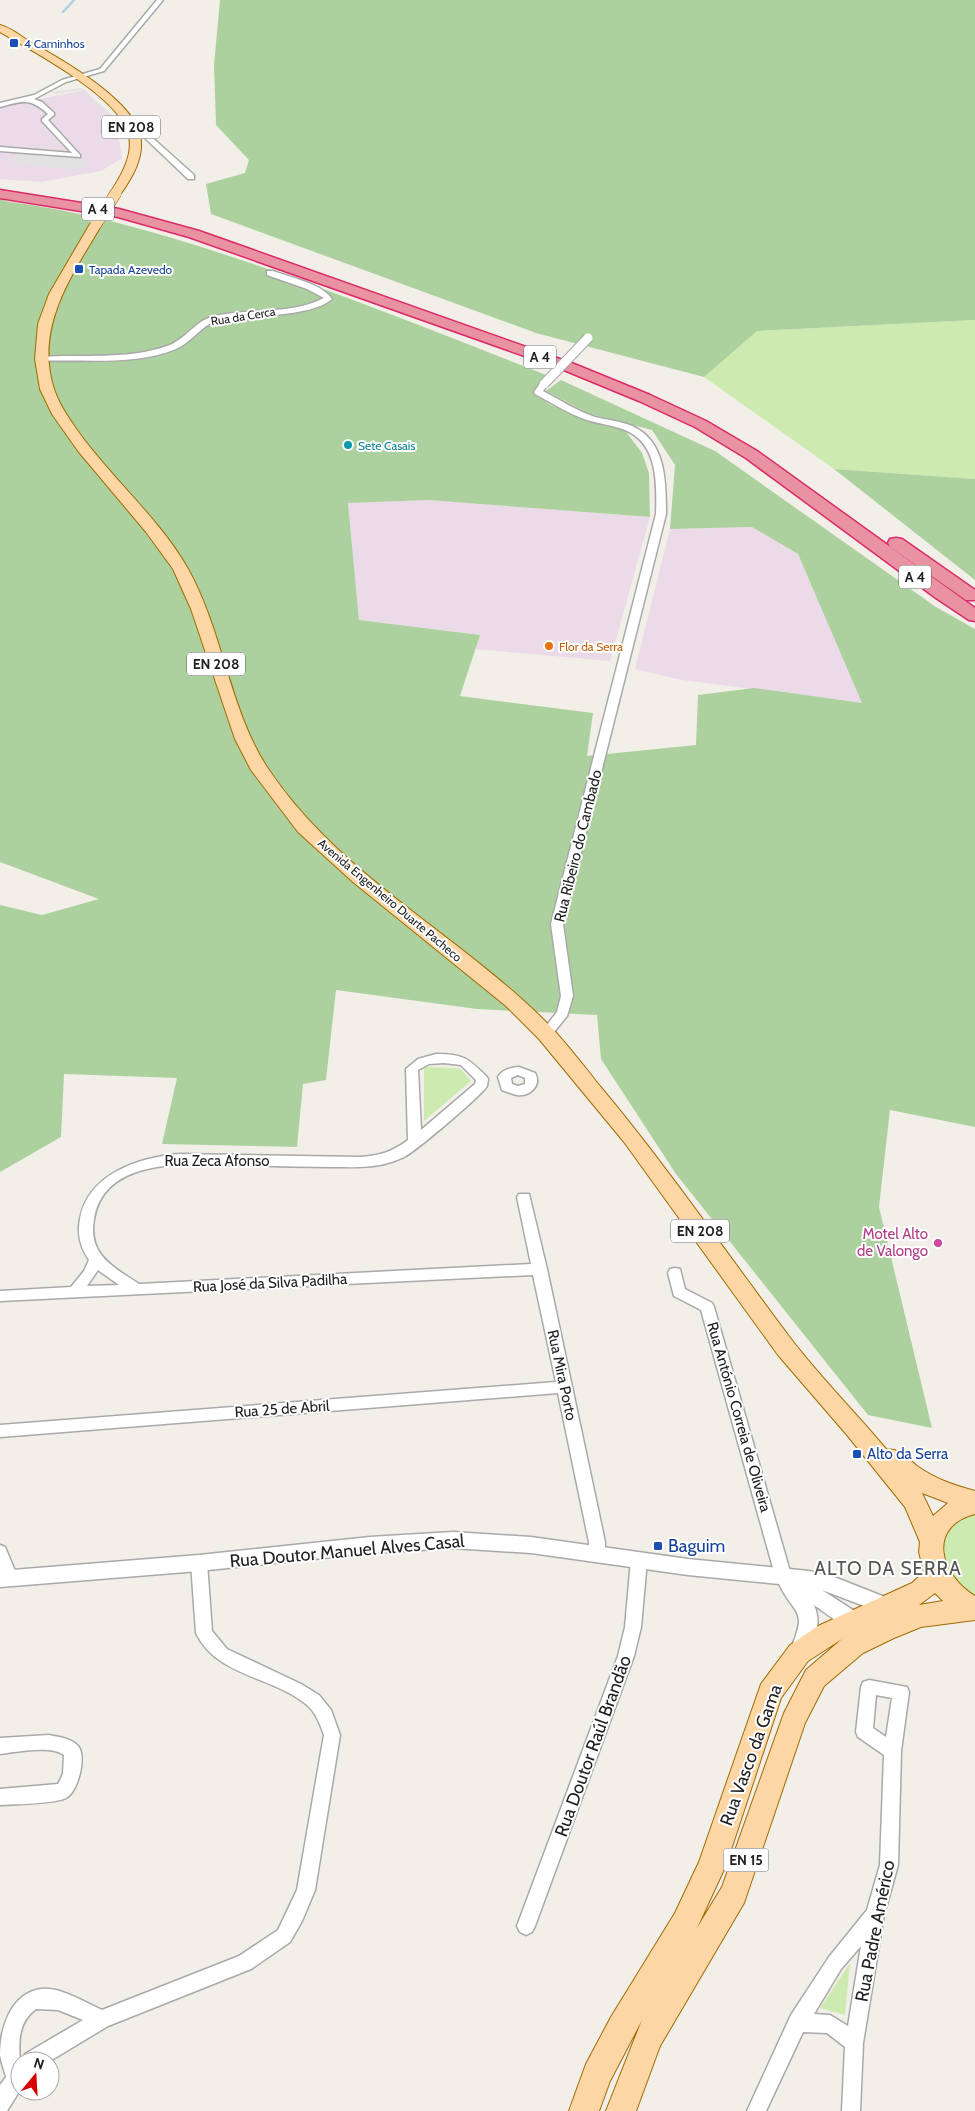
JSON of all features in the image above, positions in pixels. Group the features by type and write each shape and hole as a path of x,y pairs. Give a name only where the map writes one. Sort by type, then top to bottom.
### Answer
{"highway":[{"name":"A 4","path":"0,186 88,199 186,222 486,325 637,381 686,402 773,451 897,544 975,598"},
{"name":"A 4","path":"0,194 111,212 194,234 569,367 626,390 672,410 718,434 766,465 813,498 924,583 975,616"}],"main road":[{"name":"Avenida Engenheiro Duarte Pacheco","path":"0,28 80,77 126,117 134,131 135,149 132,167 55,294 44,324 42,359 47,388 59,414 83,448 151,529 180,568 199,609 243,739 277,794 304,828 360,878 513,1001 546,1034"},
{"name":"EN 208","path":"546,1034 631,1137 786,1349 855,1428 914,1501 932,1541"},
{"name":"EN 208","path":"855,1428 907,1472 926,1485 975,1502"},
{"path":"975,1502 948,1514 938,1527 932,1541 931,1552 937,1575 954,1595 975,1609"},
{"name":"Rua Vasco da Gama","path":"621,2111 648,2038 734,1894 793,1721 815,1678 830,1663 921,1591 937,1575"},
{"name":"Rua Vasco da Gama","path":"584,2111 597,2075 621,2028 685,1923 712,1865 770,1692 799,1652 827,1634 854,1621 975,1609"}],"street":[{"path":"0,105 28,99 64,81 102,70 160,0"},
{"path":"0,149 78,156 44,120 52,114 40,103 28,99"},
{"name":"Avenida Engenheiro Duarte Pacheco","path":"126,117 192,177"},
{"name":"Rua da Cerca","path":"42,359 153,353 175,347 185,341 198,327 216,318 311,306 328,300 326,296 310,287 270,273"},
{"name":"Rua Ribeiro do Cambado","path":"546,1034 563,1013 567,996 557,924 661,514 662,491 659,461 643,437 632,429 591,418 538,392 588,338"},
{"path":"415,1142 412,1069 415,1064 426,1060 464,1062 482,1079 481,1086 504,1084"},
{"name":"Rua Zeca Afonso","path":"138,1290 95,1261 84,1242 89,1206 108,1182 136,1166 166,1159 378,1161 400,1153 481,1086"},
{"name":"Rua Mira Porto","path":"524,1197 597,1542 597,1554"},
{"path":"74,1293 90,1273 95,1261"},
{"name":"Rua José da Silva Padilha","path":"0,1296 540,1269"},
{"name":"Rua António Correia de Oliveira","path":"675,1273 680,1292 707,1307 783,1575"},
{"name":"Rua 25 de Abril","path":"0,1431 565,1387"},
{"name":"Rua Doutor Manuel Alves Casal","path":"5,1578 199,1563 370,1545 454,1540 496,1541 639,1560 783,1575 834,1585 853,1595 886,1619"},
{"path":"0,1552 8,1568 5,1578"},
{"name":"Rua Doutor Raúl Brandão","path":"526,1926 626,1656 633,1627 639,1560"},
{"path":"49,2051 102,2020 244,1963 270,1947 284,1936 296,1915 306,1890 332,1735 325,1716 313,1700 296,1689 221,1654 204,1633 199,1563"},
{"path":"783,1575 806,1606 810,1618 809,1630 799,1652"},
{"name":"Rua Doutor Manuel Alves Casal","path":"783,1575 854,1621"},
{"path":"803,1700 807,1677 816,1664 851,1638 856,1610 853,1595"},
{"path":"0,1746 58,1743 67,1745 73,1752 71,1780 68,1787 62,1792 0,1797"},
{"name":"Rua Padre Américo","path":"852,2111 854,2043 875,1915 889,1865 893,1750"},
{"path":"756,2111 798,2022 835,1963 875,1915"},
{"path":"10,2056 9,2037 12,2022 28,2003 41,1999 51,1999 102,2020"},
{"path":"798,2022 830,2024 854,2043"},
{"path":"0,2106 10,2089"}],"shaded area":[{"path":"82,88 117,120 122,133 117,133 113,121 82,90 54,94 52,92"},
{"path":"85,90 116,121 122,158 101,171 41,182 0,179 0,107"},
{"path":"19,152 84,159 89,165 80,170 10,162"},
{"path":"428,500 650,517 610,661 475,649 480,635 359,620 348,502"},
{"path":"753,527 798,554 863,703 682,680 635,669 670,529"}],"green space":[{"path":"220,0 975,0 975,320 757,331 704,377 536,333 211,214 206,184 245,173 249,160 216,125 214,65"},
{"path":"0,199 79,214 152,232 260,266 359,302 546,375 534,393 549,404 574,416 620,428 627,433 642,453 649,473 650,517 428,500 348,503 359,620 480,635 460,696 593,713 587,756 696,745 698,695 754,688 862,703 798,554 752,527 670,529 675,465 652,430 590,414 546,391 561,380 715,451 936,607 975,629 975,1127 890,1110 879,1207 932,1428 868,1415 676,1174 601,1059 597,1015 477,1009 336,990 326,1080 303,1084 297,1147 162,1144 177,1078 64,1074 61,1137 0,1172 0,905 42,915 99,899 0,862"},
{"path":"975,320 975,479 834,469 704,377 756,331"},
{"path":"834,469 975,479 975,580"},
{"path":"424,1067 458,1068 471,1081 424,1121"},
{"path":"975,1514 975,1596 954,1577 944,1552 945,1540 950,1529 960,1520"},
{"path":"850,1963 845,2015 820,2008"}],"waterway":[{"path":"63,12 74,0"}],"place":[{"name":"4 Caminhos","path":"14,43"},
{"name":"Tapada Azevedo","path":"79,269"},
{"name":"Sete Casais","path":"348,445"},
{"name":"Flor da Serra","path":"549,646"},
{"name":"Motel Alto de Valongo","path":"938,1243"},
{"name":"Alto da Serra","path":"857,1454"},
{"name":"Baguim","path":"658,1546"}],"district":[{"name":"ALTO DA SERRA","path":"888,1568"}]}
